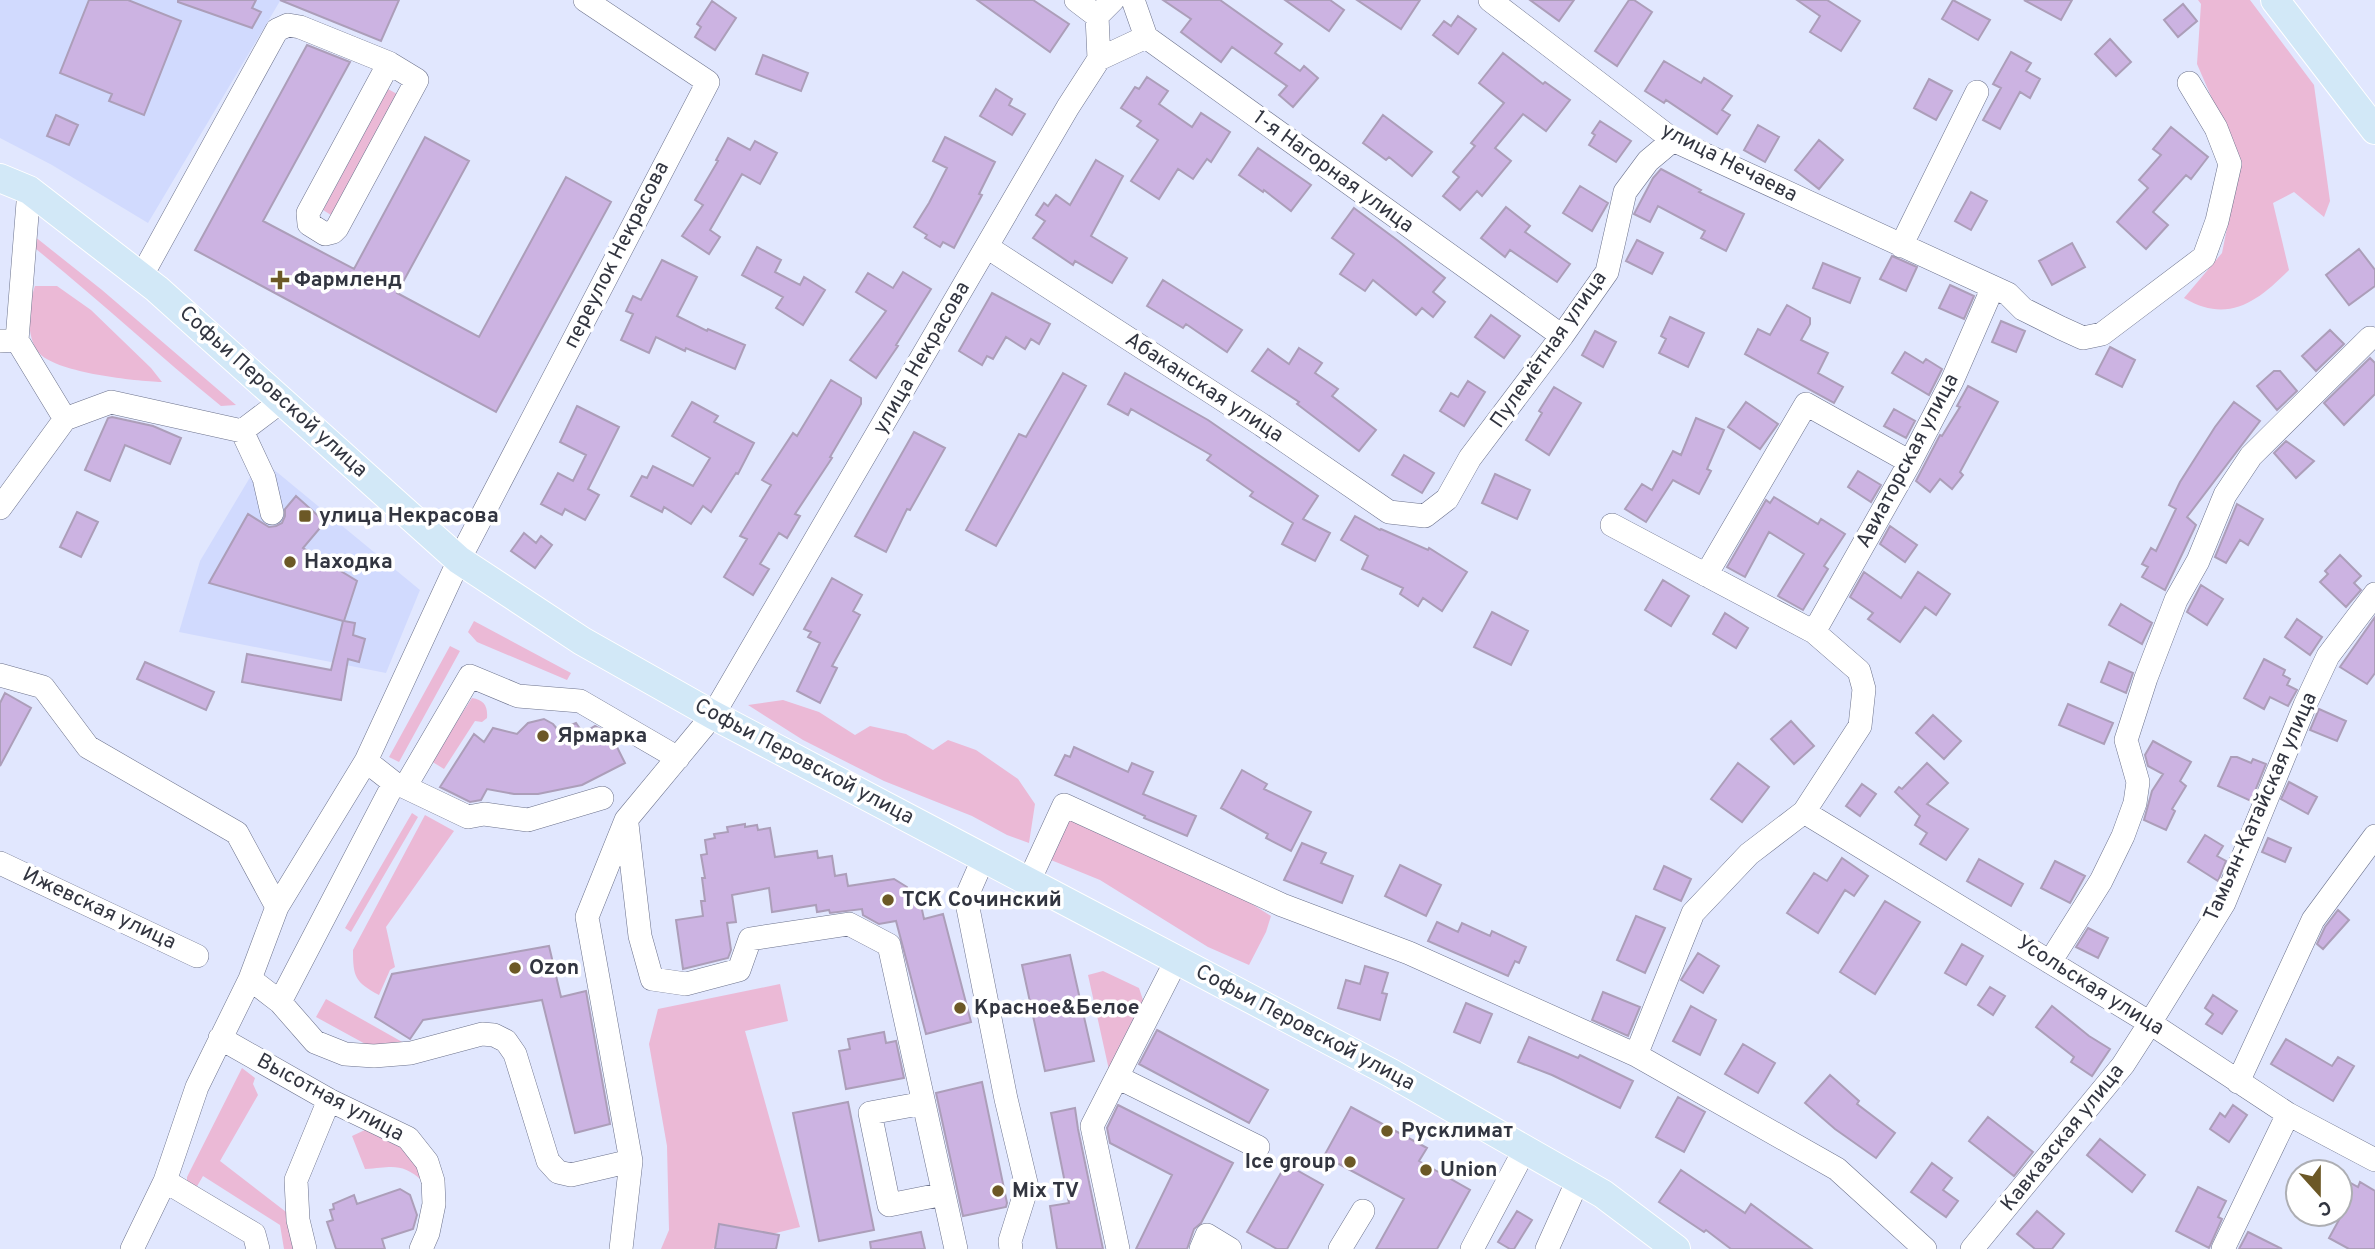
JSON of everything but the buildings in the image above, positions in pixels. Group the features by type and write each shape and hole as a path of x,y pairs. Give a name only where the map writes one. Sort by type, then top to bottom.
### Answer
{"main road":[{"path":"2275,0 2375,130"},
{"name":"Софьи Перовской улица","path":"0,178 29,190 141,276 283,400 459,560 582,641 713,715 1391,1073 1603,1194 1676,1249"}],"street":[{"name":"переулок Некрасова","path":"459,560 708,82 585,0"},
{"path":"1076,0 1105,8 1099,59"},
{"path":"1099,59 1146,37 1133,0"},
{"name":"улица Нечаева","path":"1490,0 1673,140 2008,293 2023,309 2083,338 2102,334 2204,257 2217,221 2230,164 2216,128 2189,83"},
{"path":"141,276 274,32 288,25 300,27 389,63 417,80 337,228 325,234 309,224 308,213 389,63"},
{"name":"1-я Нагорная улица","path":"1146,37 1562,336"},
{"name":"улица Некрасова","path":"621,1249 631,1161 586,916 626,821 713,715 1068,107 1099,59"},
{"path":"1901,246 1977,92"},
{"name":"Пулемётная улица","path":"1426,516 1447,499 1470,458 1607,272 1625,192 1648,161 1673,140"},
{"path":"29,190 21,273 9,341 65,419"},
{"name":"Абаканская улица","path":"987,247 1262,425 1389,512 1426,516"},
{"name":"Авиаторская улица","path":"1814,632 1910,463 1952,382 1993,287"},
{"path":"2050,962 2101,881 2123,836 2135,803 2138,782 2126,740 2176,600 2198,561 2225,495 2251,456 2370,338"},
{"path":"0,508 65,419 111,402 242,431 283,400"},
{"path":"1706,575 1806,404 1910,463"},
{"path":"242,431 264,478 272,513"},
{"path":"1612,525 1814,632 1859,671 1864,689 1860,726 1804,812 1749,854 1693,913 1636,1055"},
{"path":"132,1249 165,1181 197,1087 250,979 277,907 366,761 459,560"},
{"name":"Тамьян-Катайская улица","path":"2150,1023 2224,903 2305,705 2328,656 2375,594"},
{"path":"0,676 43,687 88,747 236,832 277,907"},
{"path":"280,1002 400,785 470,676 518,696 580,701 678,758"},
{"path":"366,761 400,785 468,817 484,814 528,820 603,798"},
{"path":"1029,881 1064,806 1282,905 1409,953 1636,1055 1837,1169 1925,1249"},
{"name":"Усольская улица","path":"1804,812 2150,1023 2288,1114 2375,1160"},
{"path":"626,821 640,936 652,979 686,984 740,970 750,939 849,924 889,945 956,1249"},
{"path":"2238,1082 2313,920 2375,836"},
{"path":"984,857 966,898 1006,1099 1027,1187 1010,1241 1011,1249"},
{"name":"Ижевская улица","path":"0,863 197,956"},
{"path":"1118,1249 1092,1126 1177,959"},
{"path":"250,979 280,1002 315,1042 345,1055 411,1053 482,1034 494,1035 506,1041 515,1054 548,1161 558,1172 571,1175 631,1161"},
{"name":"Кавказская улица","path":"1972,1249 2123,1065 2150,1023"},
{"name":"Высотная улица","path":"220,1038 329,1100 408,1138 427,1162 433,1181 435,1204 421,1249"},
{"path":"1117,1077 1258,1147"},
{"path":"305,1249 298,1220 296,1180 329,1100"},
{"path":"924,1103 870,1113 889,1205 944,1194"},
{"path":"2223,1249 2288,1114"},
{"path":"1472,1249 1525,1149"},
{"path":"1547,1249 1578,1180"},
{"path":"165,1181 254,1234 258,1249"},
{"path":"1340,1249 1363,1211"},
{"path":"1201,1249 1207,1235 1230,1249"}],"shaded area":[{"path":"0,0 399,0 381,41 280,1 148,223 52,165 0,138"},
{"path":"2198,0 2250,0 2314,85 2330,201 2324,217 2294,192 2273,203 2289,270 2253,300 2228,309 2200,306 2184,298 2222,253 2240,163 2197,64 2201,4"},
{"path":"388,89 397,94 331,215 323,210"},
{"path":"34,236 102,290 236,405 221,406 198,387 36,249"},
{"path":"35,286 57,286 91,310 162,382 80,371 50,361 40,354 32,339 29,321"},
{"path":"261,459 420,590 386,673 179,632 200,561"},
{"path":"474,621 571,673 567,680 477,642 468,632"},
{"path":"450,646 460,651 399,762 389,757"},
{"path":"472,698 484,704 487,718 482,722 475,721 444,769 431,761"},
{"path":"783,700 819,712 855,735 870,726 906,734 933,750 948,740 976,750 1018,779 1035,804 1029,843 1007,835 972,816 884,781 803,740 748,705"},
{"path":"412,813 418,817 351,932 345,928"},
{"path":"425,815 454,831 386,927 395,967 390,970 379,995 357,978 353,950"},
{"path":"1069,820 1094,828 1220,884 1271,916 1249,965 1208,947 1100,880 1046,858"},
{"path":"1103,971 1139,988 1146,1009 1111,1079 1088,975"},
{"path":"780,984 788,1021 745,1031 800,1227 712,1249 661,1249 669,1230 667,1146 649,1044 658,1009"},
{"path":"326,999 404,1043 369,1046 316,1017"},
{"path":"242,1068 255,1078 253,1084 258,1095 220,1161 290,1215 297,1249 284,1249 280,1225 203,1176 196,1188 187,1182 187,1177"},
{"path":"367,1129 416,1153 424,1182 409,1171 397,1167 365,1169 352,1136"}],"place":[{"name":"Фармленд","path":"280,280"},
{"name":"улица Некрасова","path":"305,516"},
{"name":"Находка","path":"290,562"},
{"name":"Ярмарка","path":"543,736"},
{"name":"ТСК Сочинский","path":"888,900"},
{"name":"Ozon","path":"515,968"},
{"name":"Красное&Белое","path":"960,1008"},
{"name":"Русклимат","path":"1387,1131"},
{"name":"Ice group","path":"1350,1162"},
{"name":"Union","path":"1426,1170"},
{"name":"Mix TV","path":"998,1191"}]}
